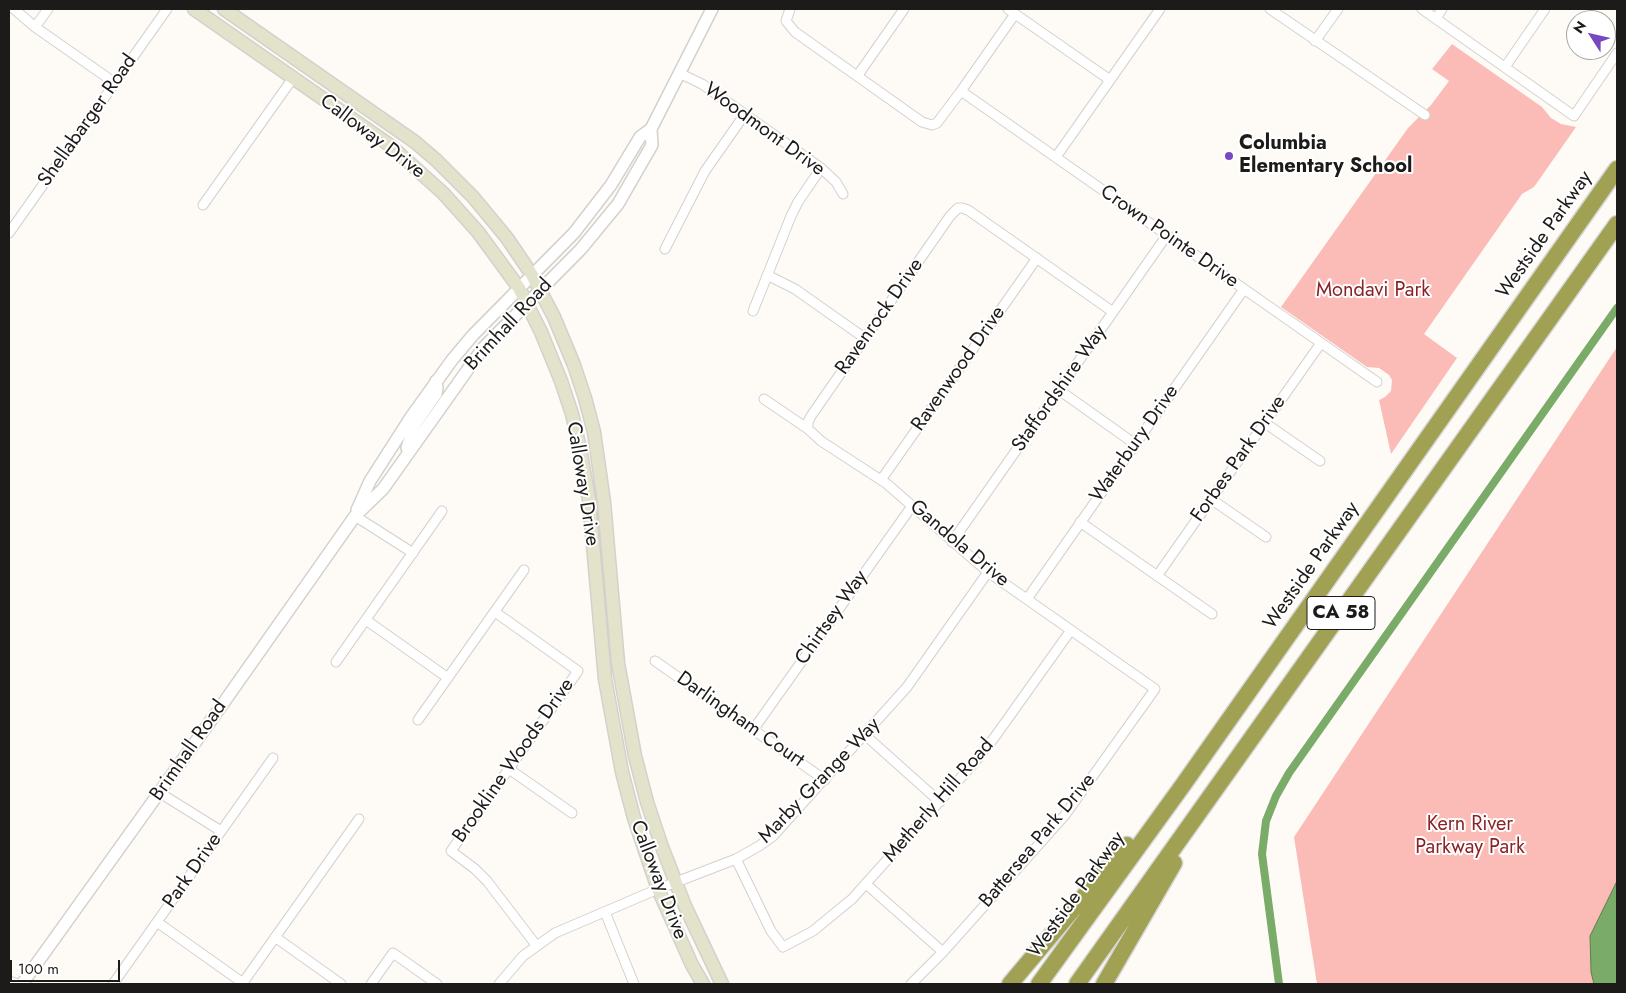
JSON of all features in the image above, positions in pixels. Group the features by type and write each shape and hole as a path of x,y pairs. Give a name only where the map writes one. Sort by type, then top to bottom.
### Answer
{"highway":[{"name":"Westside Parkway","path":"1039,983 1183,785 1617,169"},
{"name":"CA 58","path":"1077,984 1617,224"},
{"path":"1010,984 1146,823 1183,785"},
{"path":"1104,984 1158,894 1212,794"}],"main road":[{"name":"Calloway Drive","path":"194,9 382,140 408,161 443,193 478,232 519,288 558,372 575,427 585,474 600,639 611,718 634,818 658,890 692,965 703,984"},
{"name":"Calloway Drive","path":"224,9 416,142 452,175 491,218 532,275 540,290 565,340 585,398 598,455 618,663 628,726 647,802 685,906 722,984"},
{"path":"293,78 300,75 306,77 347,107 369,109"},
{"path":"382,140 393,140 435,175 452,175"},
{"path":"575,427 585,436 595,490 604,502"},
{"path":"588,500 596,513 600,548 609,557"}],"street":[{"path":"14,9 35,27 115,84"},
{"path":"35,27 48,9"},
{"name":"Shellabarger Road","path":"9,234 168,9"},
{"name":"Brimhall Road","path":"355,516 370,481 436,381 473,334 568,240 611,185 640,137 651,129 712,9"},
{"path":"790,9 786,21 795,32 922,122 932,125 938,122 962,91 1011,11 1110,80"},
{"path":"858,76 904,9"},
{"path":"1056,157 1160,9"},
{"path":"1270,9 1425,116"},
{"path":"1316,41 1338,9"},
{"path":"1422,9 1574,116 1617,54"},
{"path":"1436,18 1442,9"},
{"path":"1505,67 1545,9"},
{"name":"Woodmont Drive","path":"679,73 702,84 821,168 836,182 843,194"},
{"path":"203,205 293,78"},
{"name":"Crown Pointe Drive","path":"962,91 1377,382"},
{"path":"665,249 705,171 745,114"},
{"name":"Brimhall Road","path":"22,984 160,793 355,516 383,489 483,348 581,249 618,204 652,146 651,129"},
{"path":"753,310 791,216 821,168"},
{"name":"Ravenrock Drive","path":"808,429 808,422 811,416 950,216 958,208 968,210 1037,258"},
{"name":"Staffordshire Way","path":"952,542 1167,235"},
{"path":"1037,258 1114,312"},
{"name":"Ravenwood Drive","path":"881,480 1037,258"},
{"path":"767,275 795,289 866,339"},
{"name":"Waterbury Drive","path":"1027,599 1244,289"},
{"name":"Forbes Park Drive","path":"1157,576 1321,343"},
{"path":"405,457 414,426 436,394 436,381"},
{"path":"1059,390 1135,444"},
{"name":"Gandola Drive","path":"764,399 808,429 821,441 881,480 988,572 1154,688"},
{"path":"1265,422 1320,461"},
{"path":"1211,499 1266,538"},
{"name":"Chirtsey Way","path":"753,730 912,506"},
{"path":"336,662 442,511"},
{"path":"355,516 412,553"},
{"path":"1080,522 1212,614"},
{"path":"418,720 524,570"},
{"name":"Marby Grange Way","path":"499,984 511,969 536,945 555,933 736,859 773,836 907,687 988,572"},
{"name":"Brookline Woods Drive","path":"495,612 578,671 451,851 488,881 536,945"},
{"path":"366,620 448,678"},
{"name":"Metherly Hill Road","path":"736,859 771,931 783,947 826,921 866,884 940,802 994,738 1070,630"},
{"name":"Darlingham Court","path":"655,661 825,780"},
{"name":"Battersea Park Drive","path":"911,984 943,952 1065,815 1154,688"},
{"path":"865,735 940,802"},
{"name":"Park Drive","path":"113,984 273,758"},
{"path":"509,769 572,813"},
{"path":"160,793 221,832"},
{"path":"157,922 243,983 359,820"},
{"path":"866,884 943,952"},
{"path":"605,912 634,984"},
{"path":"275,937 342,984"},
{"path":"371,984 393,954 437,984"},
{"path":"9,981 18,984"}],"green space":[{"name":"Mondavi Park","path":"1452,44 1542,107 1551,118 1561,124 1576,127 1534,187 1522,194 1424,334 1457,358 1391,454 1379,400 1391,391 1392,380 1389,375 1379,368 1367,367 1281,307 1408,128 1431,105 1449,81 1432,69"},
{"name":"Kern River Parkway Park","path":"1617,347 1617,984 1317,984 1294,837"}],"shaded area":[{"path":"1617,881 1617,984 1594,984 1591,972 1590,936"}],"waterway":[{"path":"1279,984 1262,854 1266,821 1276,796 1289,773 1617,308"}],"place":[{"name":"Columbia Elementary School","path":"1229,156"}]}
